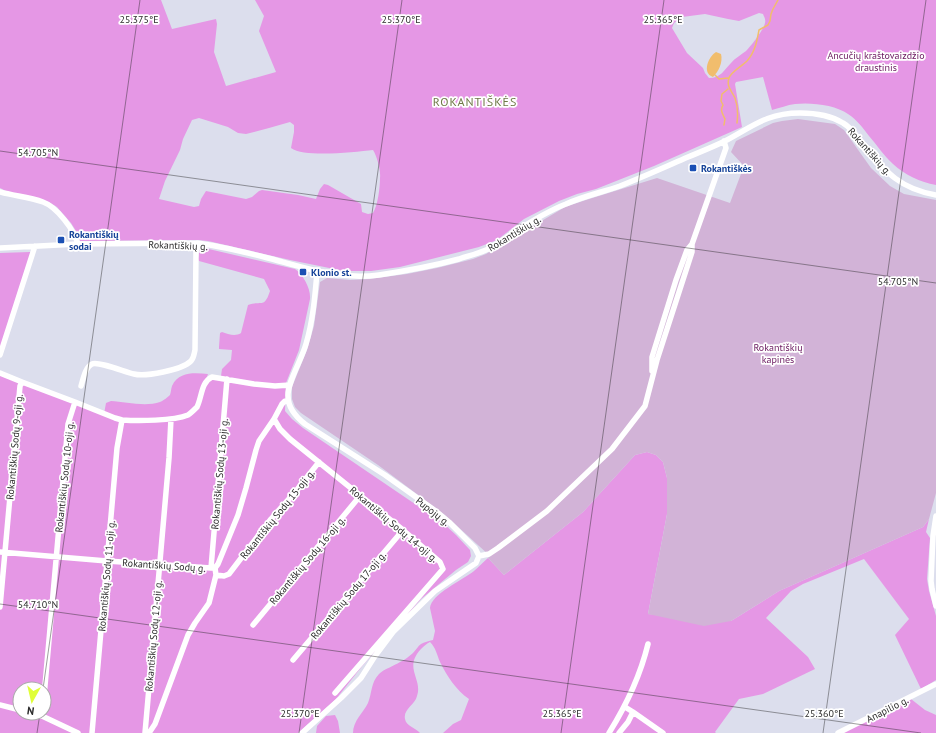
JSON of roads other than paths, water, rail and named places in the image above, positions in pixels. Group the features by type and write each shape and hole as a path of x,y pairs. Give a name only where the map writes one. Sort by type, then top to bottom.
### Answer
{"street":[{"name":"Rokantiškių g.","path":"0,248 78,244 197,243 265,258 317,272 355,277 379,275 446,262 489,249 533,220 567,203 621,185 724,141 755,123 771,117 790,113 819,114 842,122 851,129 875,159 896,180 918,191 936,195"},
{"path":"302,733 331,708 361,678 393,632 435,591 476,563 479,556 484,556 498,548 539,518 612,449 645,406 652,377 692,252 692,244 725,152 726,148 724,141"},
{"path":"0,192 44,202 50,206 64,219 76,236 78,244"},
{"path":"81,386 87,369 93,364 99,364 132,374 141,375 182,367 190,362 195,350 197,243"},
{"path":"0,355 35,246"},
{"path":"288,400 287,395 290,385 306,344 312,315 317,272"},
{"name":"Rokantiškių Sodų 9-oji g.","path":"0,373 22,382 20,386 2,552 0,607"},
{"path":"22,382 122,420 171,419 187,415 193,412 197,406 204,385 209,379 216,377 254,384 275,386 290,385"},
{"name":"Rokantiškių Sodų 13-oji g.","path":"216,575 216,571 213,568 227,380"},
{"name":"Pupojų g.","path":"288,400 289,405 296,417 437,512 475,548 479,556"},
{"name":"Rokantiškių Sodų g.","path":"2,552 213,568 218,564 238,515 257,446 282,404 288,400"},
{"name":"Rokantiškių Sodų 10-oji g.","path":"45,681 68,424 75,402"},
{"name":"Rokantiškių Sodų 12-oji g.","path":"145,733 171,419"},
{"name":"Rokantiškių Sodų 14-oji g.","path":"274,419 280,429 290,439 403,530 440,562 442,569 335,693"},
{"name":"Rokantiškių Sodų 11-oji g.","path":"92,733 117,448 122,420"},
{"name":"Rokantiškių Sodų 15-oji g.","path":"216,575 224,576 229,574 271,519 319,462"},
{"name":"Rokantiškių Sodų 16-oji g.","path":"253,625 360,496"},
{"path":"936,516 932,548 931,581 936,606"},
{"name":"Rokantiškių Sodų 17-oji g.","path":"293,660 403,530"},
{"path":"149,733 155,724 188,635 209,603 216,575"},
{"path":"609,733 625,707 642,667 648,644"},
{"name":"Anapilio g.","path":"838,733 846,731 936,684"},
{"path":"0,705 12,708"},
{"path":"625,707 663,733"},
{"path":"619,733 628,722 633,712"},
{"path":"52,719 78,733"}],"waterway":[{"path":"737,123 737,104 728,81 730,76 750,58 759,30 768,25 771,14 778,0"},
{"path":"715,75 719,79 728,78"},
{"path":"724,125 725,119 722,112 723,105 721,101 722,94 728,89"}],"place":[{"name":"Rokantiškės","path":"693,168"},
{"name":"Rokantiškių sodai","path":"61,240"},
{"name":"Klonio st.","path":"303,272"}],"district":[{"name":"ROKANTIŠKĖS","path":"475,102"}],"park label":[{"name":"Ancučių kraštovaizdžio draustinis","path":"876,60"},
{"name":"Rokantiškių kapinės","path":"778,352"}]}
